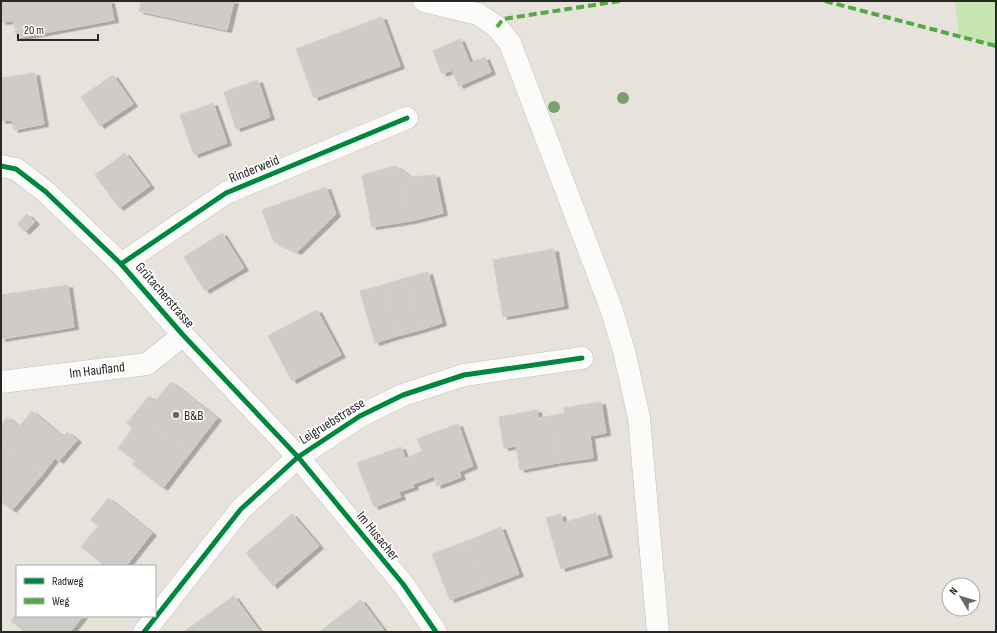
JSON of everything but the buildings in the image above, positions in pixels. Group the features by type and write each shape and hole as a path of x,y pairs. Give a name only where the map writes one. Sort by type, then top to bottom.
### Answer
{"street":[{"path":"424,1 478,14 497,26 510,43 611,308 624,351 639,418 658,632"},
{"name":"Rinderweid","path":"121,264 226,193 407,118"},
{"name":"Grütacherstrasse","path":"1,166 16,169 46,192 121,264 183,335 298,457"},
{"name":"Im Haufland","path":"1,382 147,364 183,335"},
{"name":"Leigruebstrasse","path":"156,617 241,509 298,457 360,416 403,395 464,375 582,358"},
{"name":"Im Husacher","path":"298,457 402,584 436,632"},
{"name":"Leigruebstrasse","path":"144,632 156,617"}],"green space":[{"path":"955,1 996,1 996,46 959,36"}],"marked path":[{"path":"497,27 503,19 620,1"},
{"path":"825,1 996,46"}],"cycle path":[{"path":"121,264 226,193 407,118"},
{"path":"1,166 16,169 46,192 121,264 183,335 298,457 403,584 436,632"},
{"path":"156,617 241,509 298,457 360,416 403,395 464,375 582,358"},
{"path":"144,632 156,617"}],"place":[{"name":"B&B","path":"176,415"}]}
